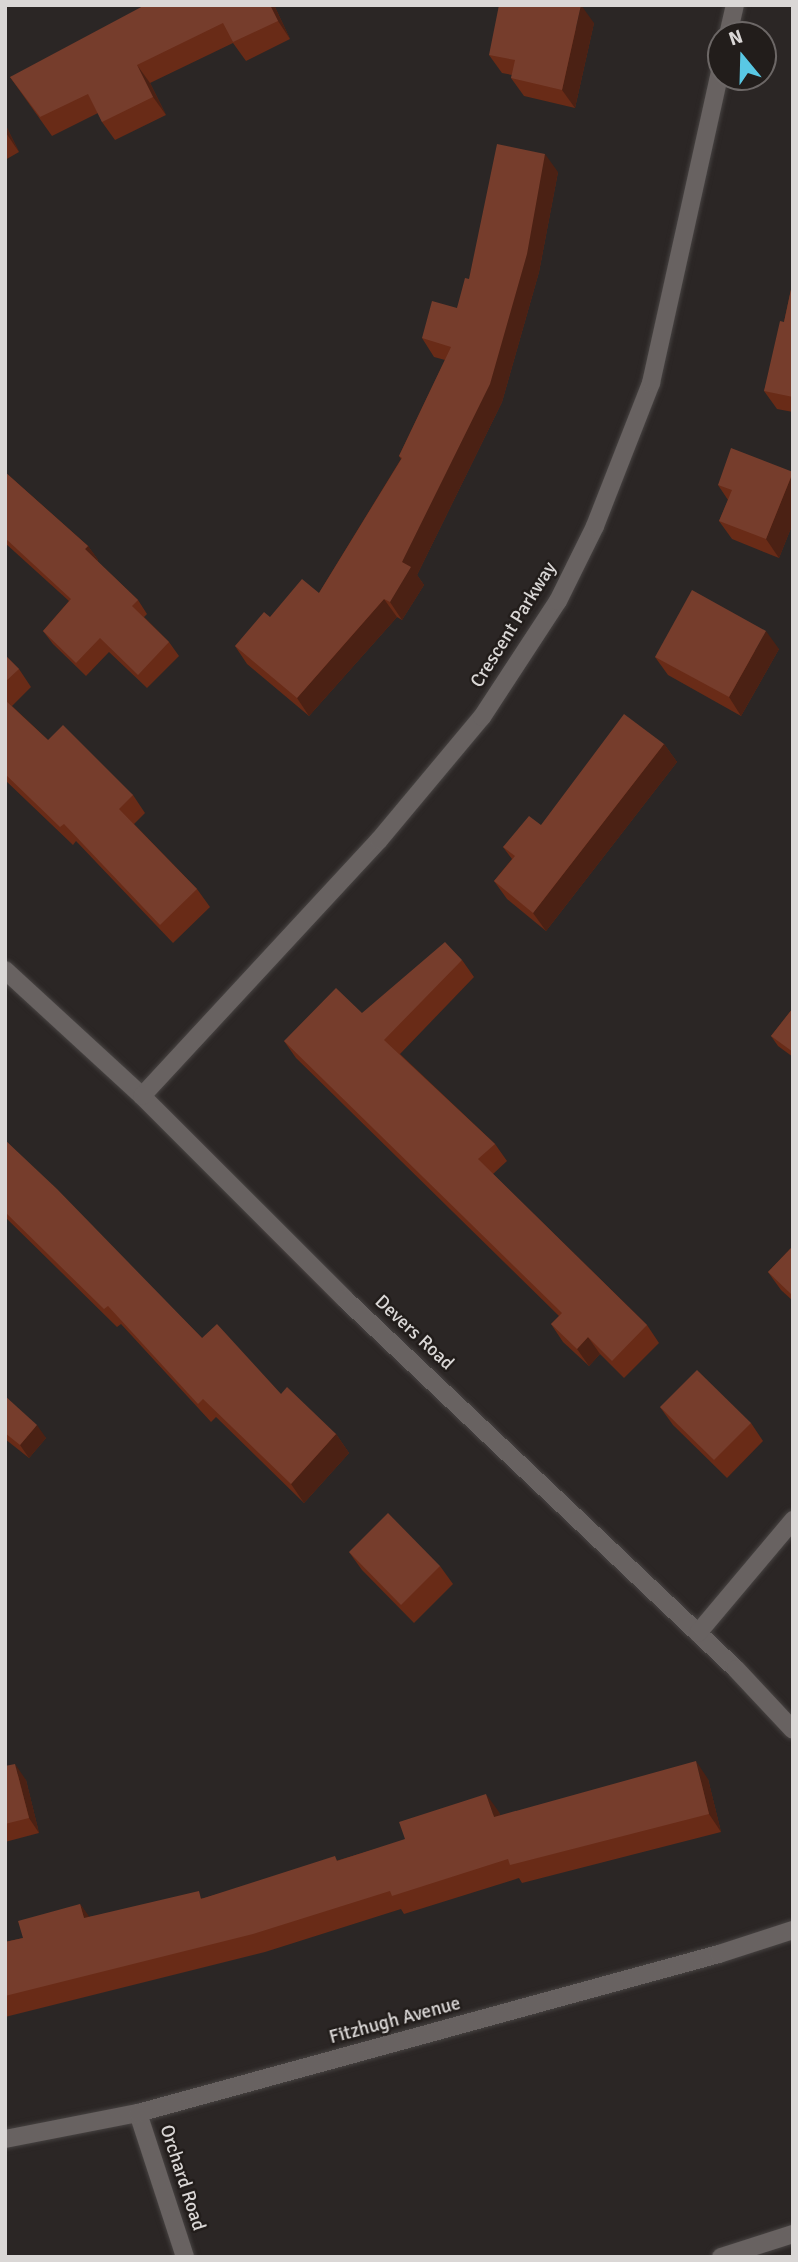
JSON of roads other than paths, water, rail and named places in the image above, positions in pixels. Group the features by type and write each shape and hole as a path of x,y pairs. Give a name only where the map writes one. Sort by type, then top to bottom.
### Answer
{"street":[{"name":"Crescent Parkway","path":"142,1096 379,840 482,717 558,601 595,526 651,383 716,91"},
{"name":"Devers Road","path":"5,970 142,1096 345,1298 698,1633 793,1730"},
{"path":"698,1633 793,1520"},
{"name":"Fitzhugh Avenue","path":"5,2139 138,2113 719,1954 793,1930"},
{"name":"Orchard Road","path":"138,2113 186,2257"},
{"path":"721,2257 793,2234"}]}
